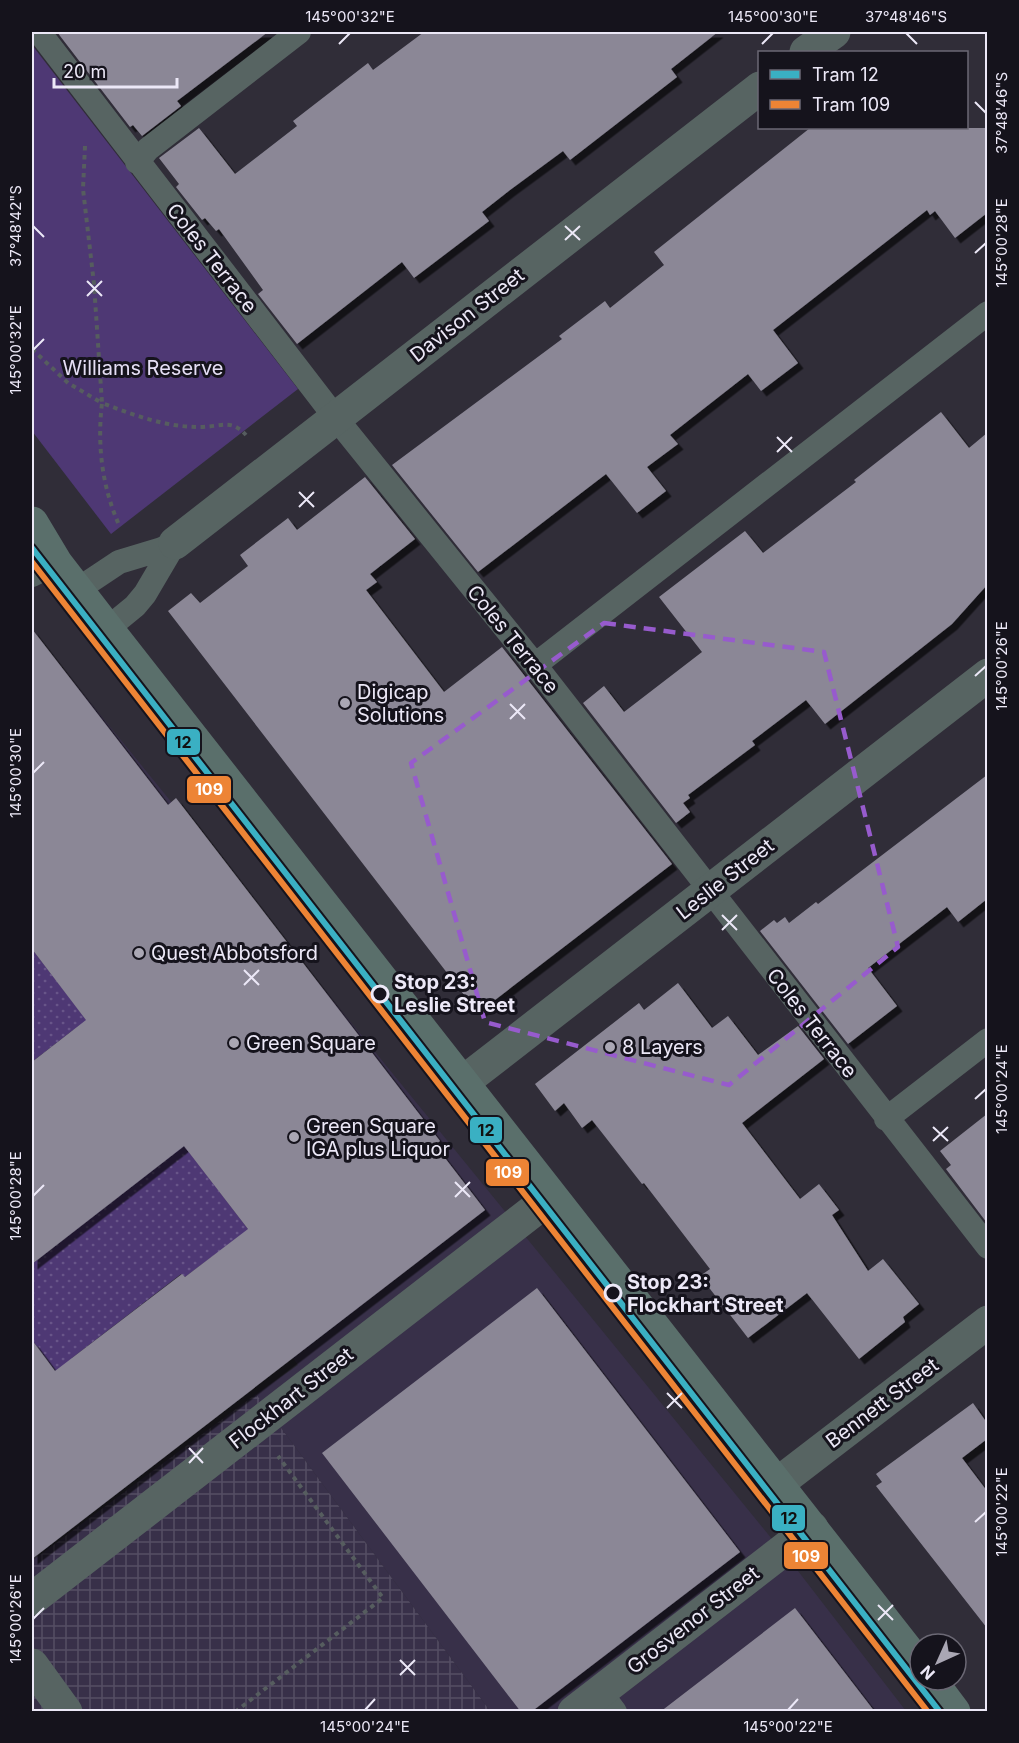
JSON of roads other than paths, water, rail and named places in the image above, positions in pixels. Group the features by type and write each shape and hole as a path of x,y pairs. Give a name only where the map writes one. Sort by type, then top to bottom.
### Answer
{"main road":[{"path":"32,524 44,569"},
{"path":"32,538 44,569 77,590 908,1652"},
{"path":"939,1692 954,1712"}],"street":[{"path":"807,51 834,32"},
{"name":"Davison Street","path":"175,543 758,89"},
{"name":"Leslie Street","path":"462,1083 987,675"},
{"name":"Flockhart Street","path":"32,1599 551,1197"},
{"name":"Bennett Street","path":"777,1484 987,1322"},
{"name":"Grosvenor Street","path":"574,1712 607,1702 812,1528"},
{"path":"32,1665 66,1712"}],"lane":[{"name":"Coles Terrace","path":"39,32 335,417 535,665 987,1247"},
{"path":"137,162 148,149 299,32"},
{"path":"535,665 987,313"},
{"name":"Davison Street","path":"77,590 119,562 175,543"},
{"name":"Davison Street","path":"106,629 135,606 145,594 175,543"},
{"path":"886,1119 987,1040"}],"tram line":[{"name":"12","path":"32,548 940,1712"},
{"name":"109","path":"32,562 928,1712"}],"place":[{"name":"Digicap Solutions","path":"345,703"},
{"name":"Quest Abbotsford","path":"139,953"},
{"name":"Stop 23: Leslie Street","path":"380,994"},
{"name":"Green Square","path":"234,1043"},
{"name":"8 Layers","path":"610,1047"},
{"name":"Green Square IGA plus Liquor","path":"294,1137"},
{"name":"Stop 23: Flockhart Street","path":"613,1293"}],"park label":[{"name":"Williams Reserve","path":"143,368"}]}
